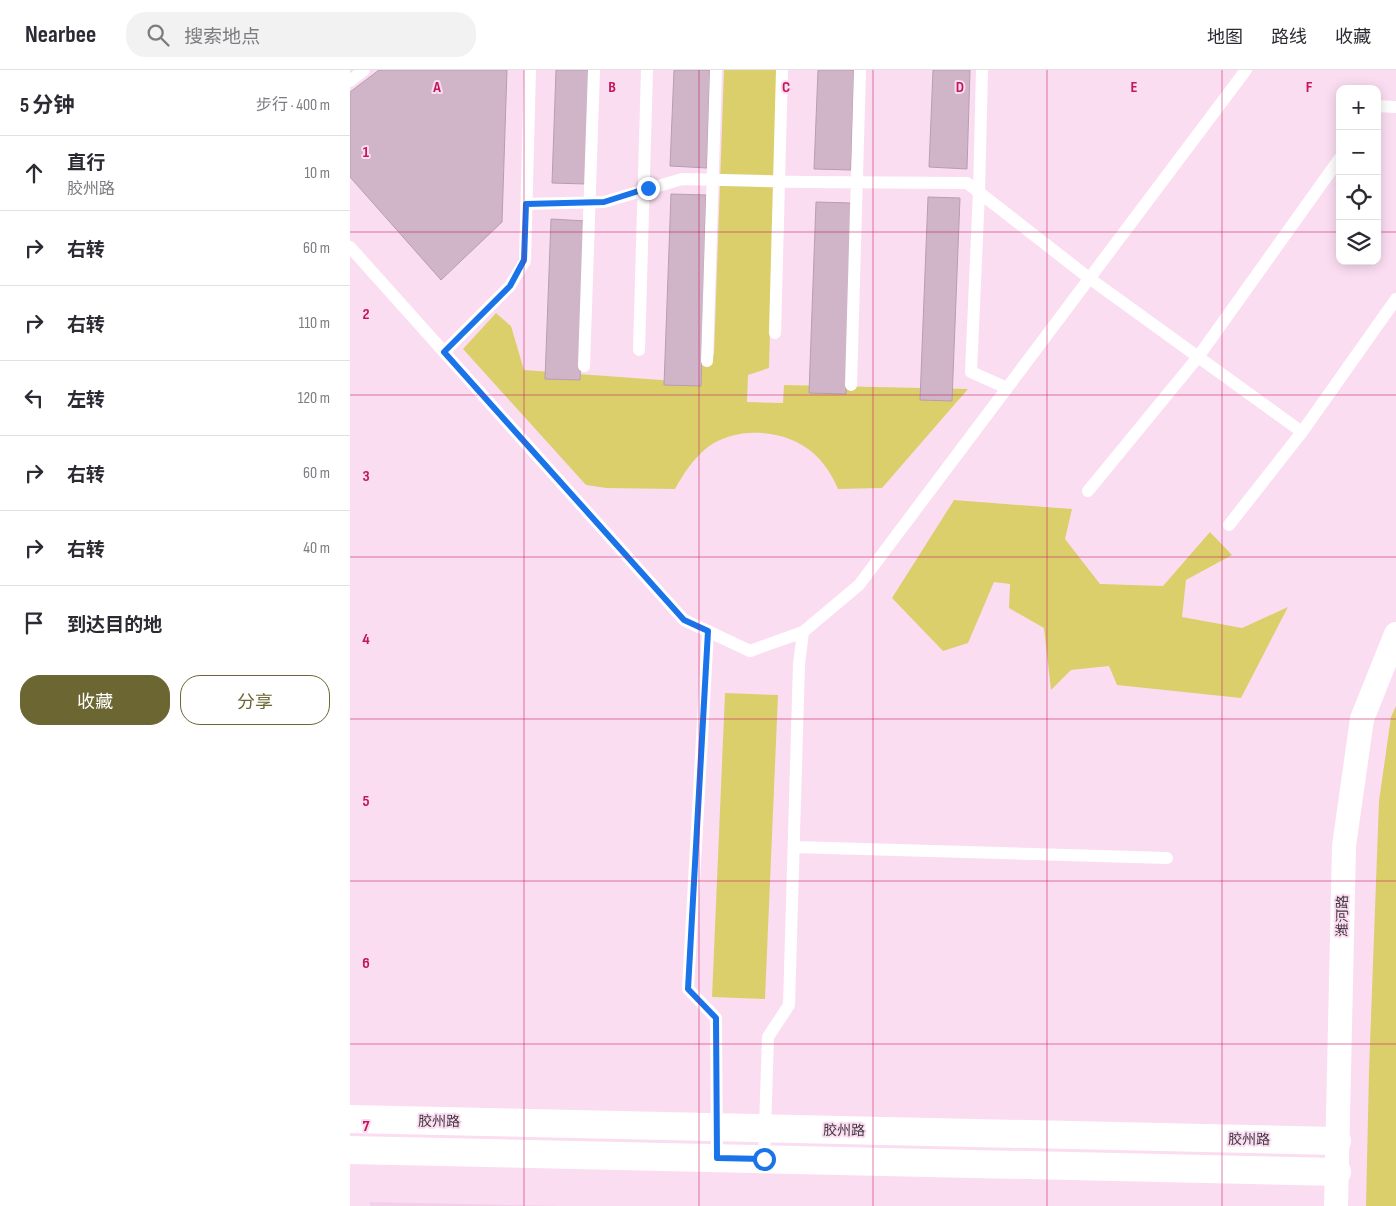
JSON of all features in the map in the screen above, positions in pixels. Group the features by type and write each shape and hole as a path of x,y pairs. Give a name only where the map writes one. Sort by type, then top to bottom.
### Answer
{"main road":[{"name":"胶州路","path":"350,1119 1337,1141"},
{"path":"350,1150 1336,1172"}],"street":[{"name":"潍河路","path":"1336,1206 1344,846 1362,719 1396,634"}],"lane":[{"path":"350,81 364,70"},
{"path":"444,352 510,286 524,260 530,70"},
{"path":"584,366 594,70"},
{"path":"639,350 647,70"},
{"path":"706,361 716,70"},
{"path":"775,333 782,70"},
{"path":"850,385 860,70"},
{"path":"982,70 971,372 1007,388"},
{"path":"350,248 684,620 750,651 803,632 859,585 1246,70"},
{"path":"1381,106 1396,107"},
{"path":"1088,491 1198,357 1336,164"},
{"path":"526,204 604,202 682,179 967,183 1090,278 1302,432"},
{"path":"1229,525 1302,432 1396,299"},
{"path":"708,631 688,989 716,1018 717,1158"},
{"path":"764,1159 768,1037 789,1005 799,664 803,632"},
{"path":"794,847 1167,858"}],"shaded area":[{"path":"724,70 777,70 769,368 748,375 747,402 783,403 784,385 968,389 882,488 838,489 820,460 801,444 774,435 760,433 746,433 733,436 720,440 708,447 689,466 675,489 606,488 586,485 463,349 496,313 511,326 524,370 675,381 698,370 714,354"},
{"path":"954,500 1072,509 1065,539 1100,584 1163,586 1210,532 1232,555 1186,580 1182,617 1242,628 1288,607 1241,698 1117,685 1109,666 1071,670 1051,690 1044,628 1009,608 1010,584 994,582 968,643 943,651 892,598"},
{"path":"725,693 778,695 765,999 712,997"},
{"path":"1396,706 1396,1206 1366,1206 1379,801 1391,717"},
{"path":"370,1202 561,1206 370,1206"}],"building":[{"path":"379,70 507,70 502,222 441,280 350,177 350,92"},
{"path":"556,70 590,70 586,184 552,183"},
{"path":"674,70 710,70 707,168 670,166"},
{"path":"818,70 854,70 851,170 814,169"},
{"path":"933,70 970,70 967,169 929,167"},
{"path":"671,194 706,195 701,386 664,385"},
{"path":"928,197 960,198 952,401 920,400"},
{"path":"816,202 851,203 846,394 809,393"},
{"path":"551,219 586,221 580,380 545,379"}],"route":[{"path":"648,188 604,202 526,204 524,260 510,286 444,352 684,620 708,631 688,989 716,1018 717,1158 764,1159"}]}
